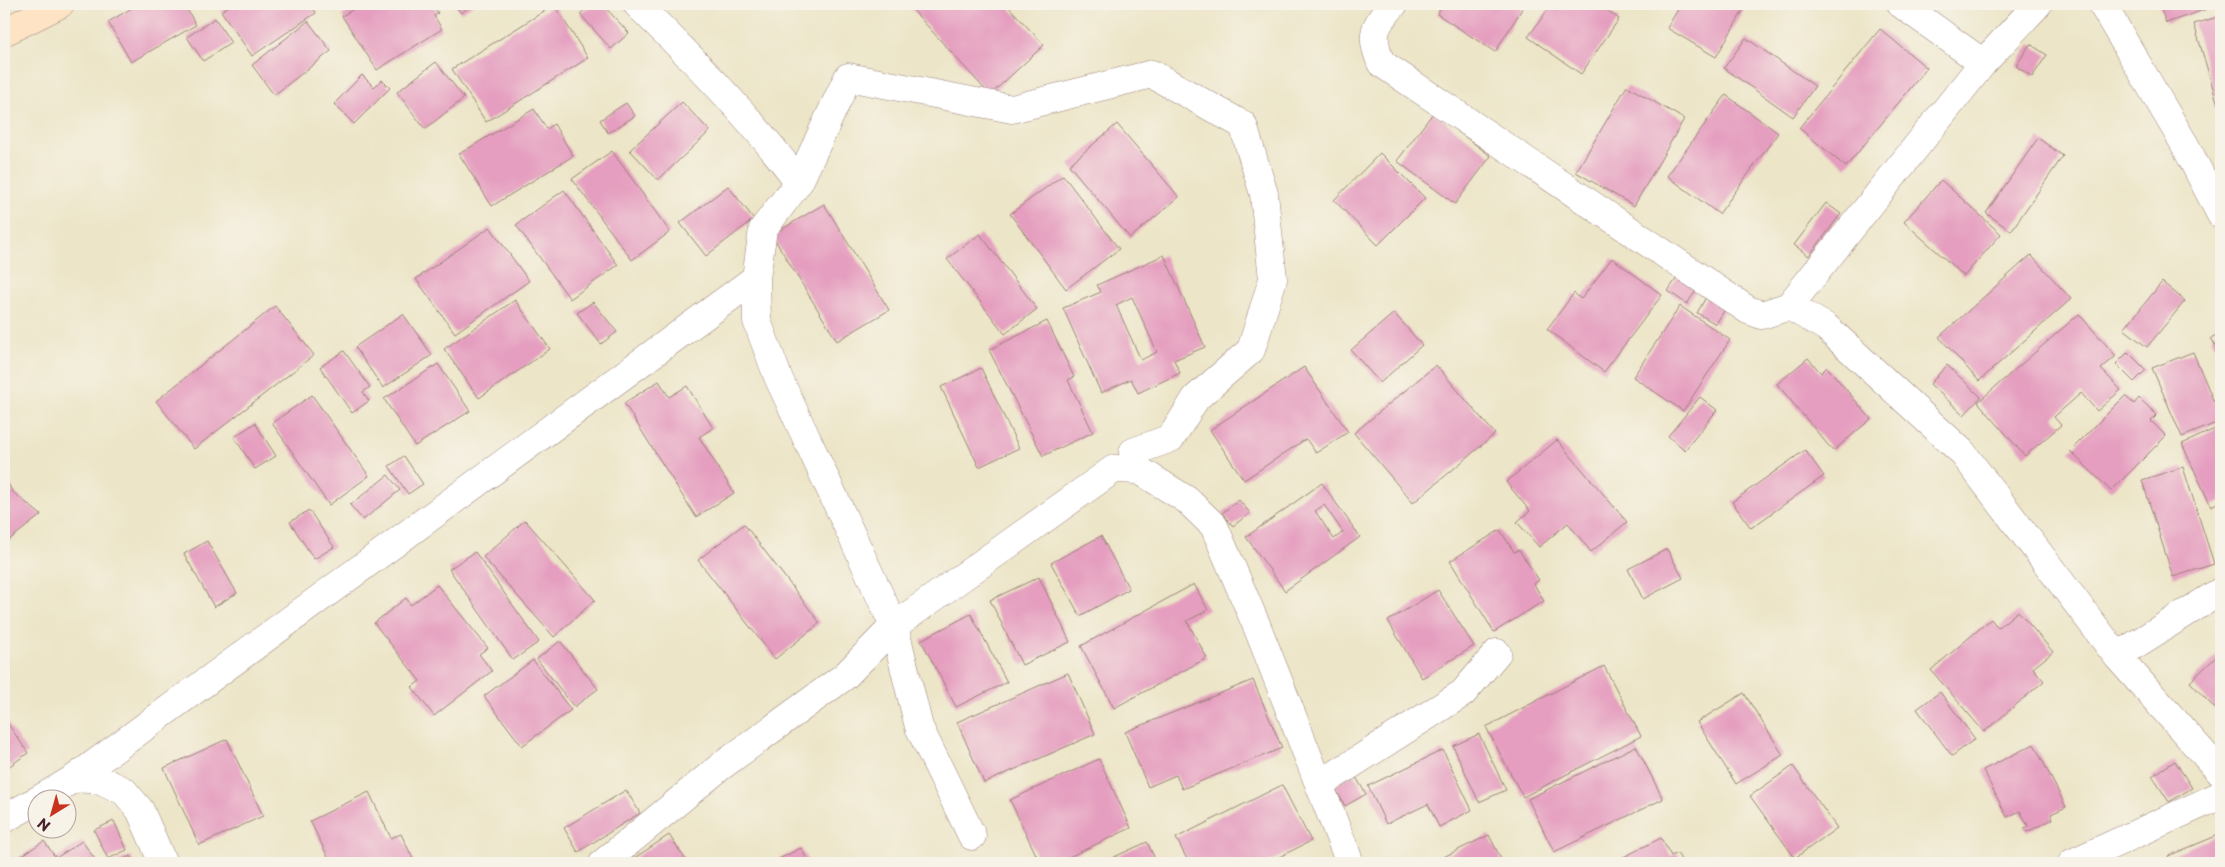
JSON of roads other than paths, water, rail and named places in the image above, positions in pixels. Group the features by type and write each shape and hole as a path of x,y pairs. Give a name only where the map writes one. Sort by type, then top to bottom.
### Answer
{"street":[{"path":"4,32 60,4"},
{"path":"637,4 690,56 747,118 799,182"},
{"path":"1394,4 1379,20 1373,41 1381,63 1748,310 1762,315 1789,306 1983,63 2038,4"},
{"path":"1901,4 1983,63"},
{"path":"2102,4 2185,145 2221,215"},
{"path":"972,836 919,727 894,626 778,377 757,321 756,278 763,229 799,182 848,77 1012,109 1152,74 1243,125 1264,194 1273,279 1251,350 1196,398 1171,438 1133,452 1138,470"},
{"path":"55,790 75,778 756,278"},
{"path":"1789,306 1826,327 1962,452 2117,656 2221,773"},
{"path":"603,863 720,767 845,676 894,626 1114,469 1138,470 1187,500 1214,526 1258,629 1350,863"},
{"path":"2117,656 2221,591"},
{"path":"1319,785 1463,693 1497,653"},
{"path":"75,778 100,780 124,791 140,810 163,863"},
{"path":"2072,863 2221,795"},
{"path":"4,819 28,806"}]}
